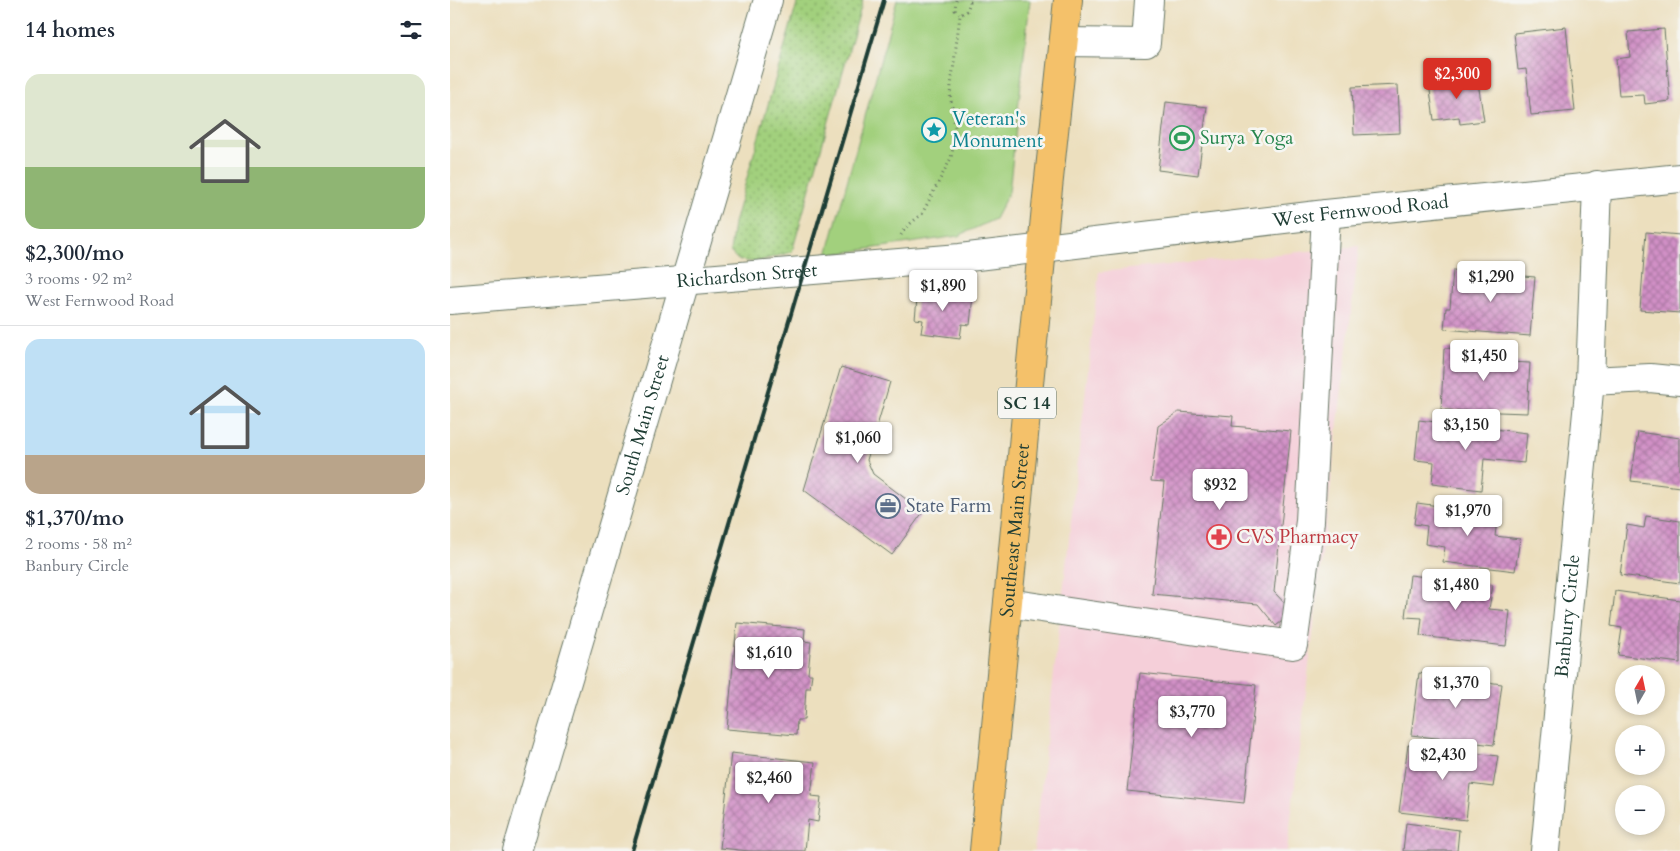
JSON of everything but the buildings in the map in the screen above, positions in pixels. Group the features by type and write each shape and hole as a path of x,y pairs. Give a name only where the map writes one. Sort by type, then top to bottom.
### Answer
{"main road":[{"name":"Southeast Main Street","path":"984,851 1042,247 1068,0"}],"street":[{"name":"South Main Street","path":"518,851 768,0"},
{"path":"1064,42 1146,43 1149,0"},
{"name":"West Fernwood Road","path":"1042,247 1326,214 1680,178"},
{"name":"Banbury Circle","path":"1545,851 1590,381 1597,185"},
{"path":"1008,602 1293,645 1310,521 1326,214"},
{"name":"Richardson Street","path":"450,300 887,262 960,258 1042,247"},
{"path":"1590,381 1650,378 1680,381"}],"path":[{"path":"956,0 955,10 960,15"},
{"path":"887,262 905,228 922,214 951,158 956,133 950,94 960,15 967,10 970,2 968,0"}],"shaded area":[{"path":"1359,246 1287,851 1034,851 1099,272"}],"green space":[{"path":"798,0 863,0 792,252 755,262 738,260 730,252 734,223"},
{"path":"897,0 1030,0 1009,192 995,219 958,236 827,255"}],"railway":[{"path":"632,851 884,0"}],"place":[{"name":"Veteran's Monument","path":"934,130"},
{"name":"Surya Yoga","path":"1182,138"},
{"name":"State Farm","path":"888,506"},
{"name":"CVS Pharmacy","path":"1219,537"}]}
